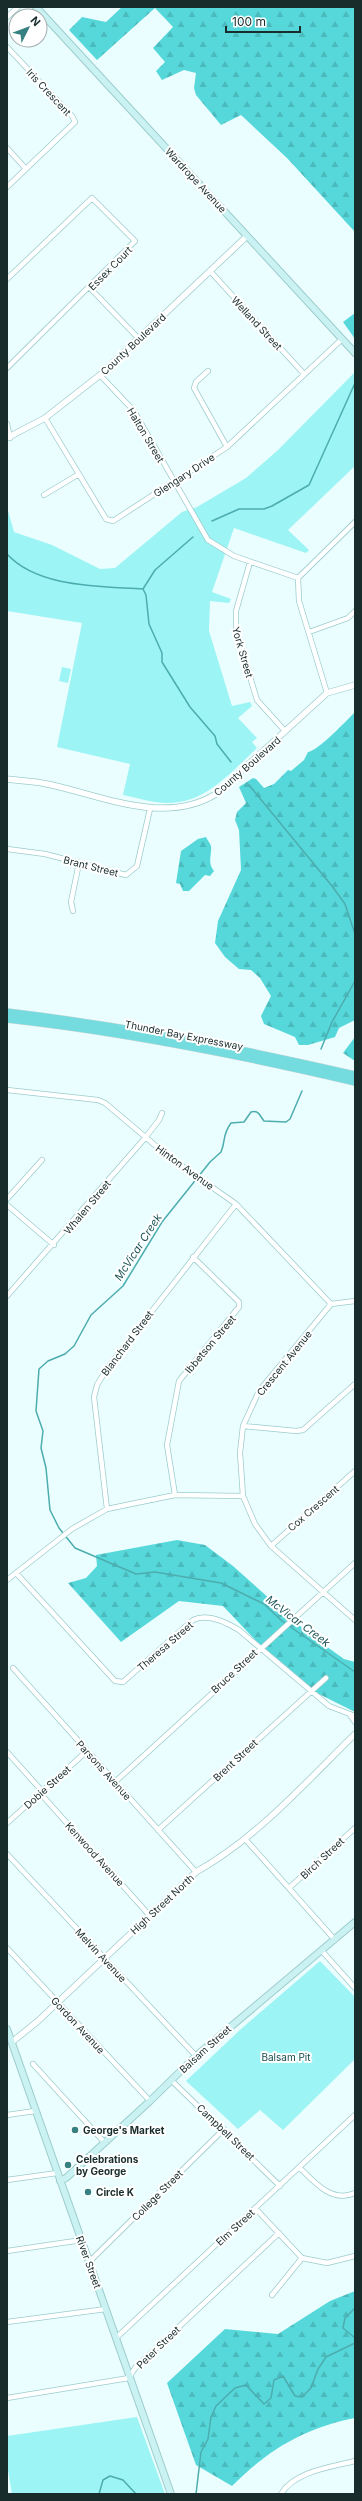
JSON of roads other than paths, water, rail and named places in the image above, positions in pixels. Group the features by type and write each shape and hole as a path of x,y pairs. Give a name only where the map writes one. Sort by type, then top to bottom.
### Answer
{"highway":[{"name":"Thunder Bay Expressway","path":"7,1012 147,1031 249,1051 355,1076"},
{"name":"Thunder Bay Expressway","path":"7,1019 145,1037 249,1058 355,1082"}],"main road":[{"name":"Wardrope Avenue","path":"36,7 355,353"},
{"name":"Balsam Street","path":"60,2180 66,2178 105,2143 196,2056 355,1922"},
{"name":"River Street","path":"7,2029 9,2043 82,2240 129,2378 171,2494"}],"street":[{"path":"7,17 18,7"},
{"name":"Iris Crescent","path":"7,47 75,122 7,187"},
{"path":"7,148 26,168"},
{"name":"Essex Court","path":"7,279 92,198 135,241 90,288 7,368"},
{"name":"County Boulevard","path":"8,438 45,418 100,376 247,236"},
{"name":"Welland Street","path":"210,271 304,374"},
{"path":"90,288 139,339"},
{"name":"Glengary Drive","path":"45,418 106,519 110,521 174,482 227,447 342,339"},
{"path":"208,371 196,382 194,388 227,447"},
{"name":"Halton Street","path":"100,376 134,411 208,540 219,548 250,562 298,578"},
{"path":"7,424 8,438"},
{"path":"44,495 79,474"},
{"path":"327,693 299,601 298,578 355,522"},
{"name":"York Street","path":"250,562 236,611 236,630 257,700 285,732"},
{"path":"309,632 348,618 355,611"},
{"name":"County Boulevard","path":"7,779 46,784 150,809 182,807 208,799 327,693 355,685"},
{"name":"Brant Street","path":"7,849 45,854 126,875 137,866 150,809"},
{"path":"73,911 71,902 79,863"},
{"name":"Hinton Avenue","path":"7,1090 102,1102 145,1138 236,1204 331,1304"},
{"name":"Whalen Street","path":"7,1296 54,1245 145,1138 159,1120 162,1113"},
{"path":"7,1199 42,1160"},
{"name":"Blanchard Street","path":"107,1509 94,1398 97,1385 108,1367 236,1204"},
{"path":"7,1205 54,1245"},
{"name":"Ibbetson Street","path":"175,1495 168,1445 179,1381 239,1307 238,1302 193,1257"},
{"path":"331,1304 355,1301"},
{"name":"Crescent Avenue","path":"331,1304 258,1391 243,1426 240,1453 243,1496 255,1524 271,1546 324,1590 355,1620"},
{"path":"243,1426 296,1431 303,1430 355,1384"},
{"name":"Cox Crescent","path":"271,1546 355,1471"},
{"path":"7,1580 17,1574 72,1529 107,1509 175,1495 243,1496"},
{"name":"Bruce Street","path":"115,1782 261,1647 355,1563"},
{"name":"Theresa Street","path":"17,1574 114,1681 119,1683 123,1682 197,1618 223,1621 261,1647 329,1706 353,1716"},
{"name":"Parsons Avenue","path":"13,1668 196,1872"},
{"name":"Brent Street","path":"158,1830 326,1678"},
{"path":"353,1716 355,1722"},
{"name":"High Street North","path":"9,2043 20,2038 196,1872 224,1857 246,1840 355,1734"},
{"name":"Kenwood Avenue","path":"7,1752 150,1916"},
{"name":"Dobie Street","path":"7,1823 87,1752"},
{"name":"Birch Street","path":"289,1888 355,1828"},
{"path":"246,1840 335,1940"},
{"name":"Melvin Avenue","path":"7,1854 196,2056"},
{"name":"Gordon Avenue","path":"7,1948 150,2101"},
{"path":"322,1951 355,1988"},
{"path":"34,2064 105,2143"},
{"name":"Campbell Street","path":"171,2080 224,2129 280,2186"},
{"path":"7,2116 35,2111"},
{"name":"Elm Street","path":"116,2338 300,2168 355,2115"},
{"name":"College Street","path":"89,2262 224,2129"},
{"path":"300,2168 318,2186 328,2192 340,2197 355,2193"},
{"path":"7,2180 57,2173"},
{"path":"256,2208 302,2258 328,2263 355,2256"},
{"name":"Peter Street","path":"7,2398 129,2378 135,2368 279,2233"},
{"path":"7,2251 82,2240"},
{"path":"272,2295 302,2258"},
{"path":"7,2322 106,2309"},
{"path":"281,2494 288,2485 306,2475 355,2461"}],"waterway":[{"path":"212,521 239,509 264,509 309,485 355,383"},
{"path":"143,589 155,570 193,537"},
{"path":"7,554 20,565 35,573 52,579 89,586 143,589"},
{"path":"143,589 146,595 149,624 162,653 162,662 190,707 215,736 217,744 231,762"},
{"path":"249,785 345,904 355,934"},
{"name":"McVicar Creek","path":"321,1049 332,1022 355,981"},
{"name":"McVicar Creek","path":"302,1091 290,1119 286,1122 264,1121 259,1114 256,1112 251,1112 244,1122 231,1123 226,1131 221,1152 210,1162 162,1222 123,1286 91,1315 74,1346 65,1354 48,1361 39,1369 36,1411 43,1431 41,1448 46,1468 50,1510 59,1528 75,1548 136,1574 155,1572 221,1583 264,1604 282,1621 355,1672"},
{"name":"McVicar Creek","path":"355,2308 345,2318 343,2328 355,2338"},
{"name":"McVicar Creek","path":"196,2494 201,2452 208,2439 211,2417 216,2406 235,2388 246,2385 264,2404 271,2398 274,2380 283,2376 295,2396 302,2397 311,2388 318,2369 326,2357 355,2343"},
{"name":"McVicar Creek","path":"99,2494 103,2480 110,2476 123,2480 136,2494"}],"place":[{"name":"George's Market","path":"75,2130"},
{"name":"Celebrations by George","path":"68,2165"},
{"name":"Circle K","path":"88,2192"}],"park label":[{"name":"Balsam Pit","path":"286,2057"}]}
